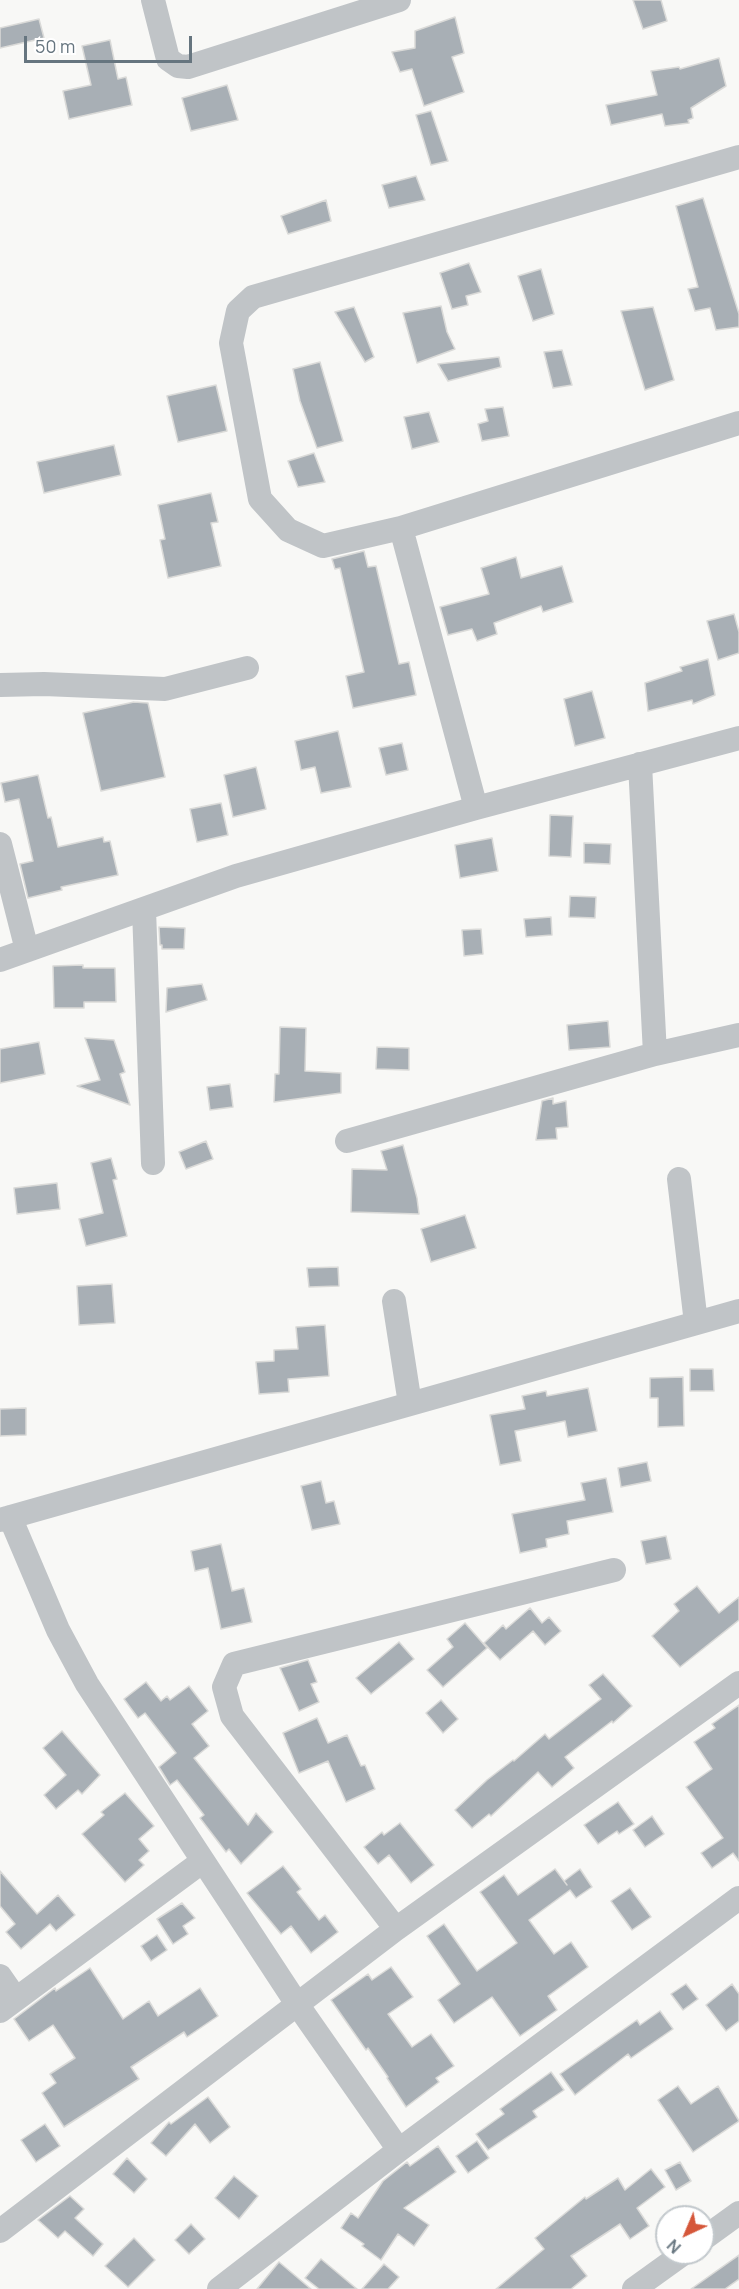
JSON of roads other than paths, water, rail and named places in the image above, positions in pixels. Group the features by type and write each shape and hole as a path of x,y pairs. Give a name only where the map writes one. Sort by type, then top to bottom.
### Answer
{"street":[{"path":"153,0 168,59 178,66 188,67 399,0"},
{"path":"739,157 272,290 253,297 238,311 231,343 260,499 288,531 323,546 401,528 739,423"},
{"path":"401,528 476,808"},
{"path":"0,685 44,684 165,689 247,668"},
{"path":"0,960 236,876 476,808 739,738"},
{"path":"640,764 655,1054"},
{"path":"0,844 27,950"},
{"path":"144,909 153,1163"},
{"path":"347,1141 655,1054 739,1035"},
{"path":"679,1179 696,1323"},
{"path":"394,1301 410,1404"},
{"path":"399,2150 297,2004 87,1684 58,1630 5,1519 739,1311"},
{"path":"396,1929 232,1716 224,1688 234,1664 614,1570"},
{"path":"0,2231 396,1929 739,1683"},
{"path":"0,1976 8,2005 203,1861"},
{"path":"219,2289 399,2150 739,1898"},
{"path":"715,2230 739,2213"},
{"path":"634,2289 667,2265"}]}
